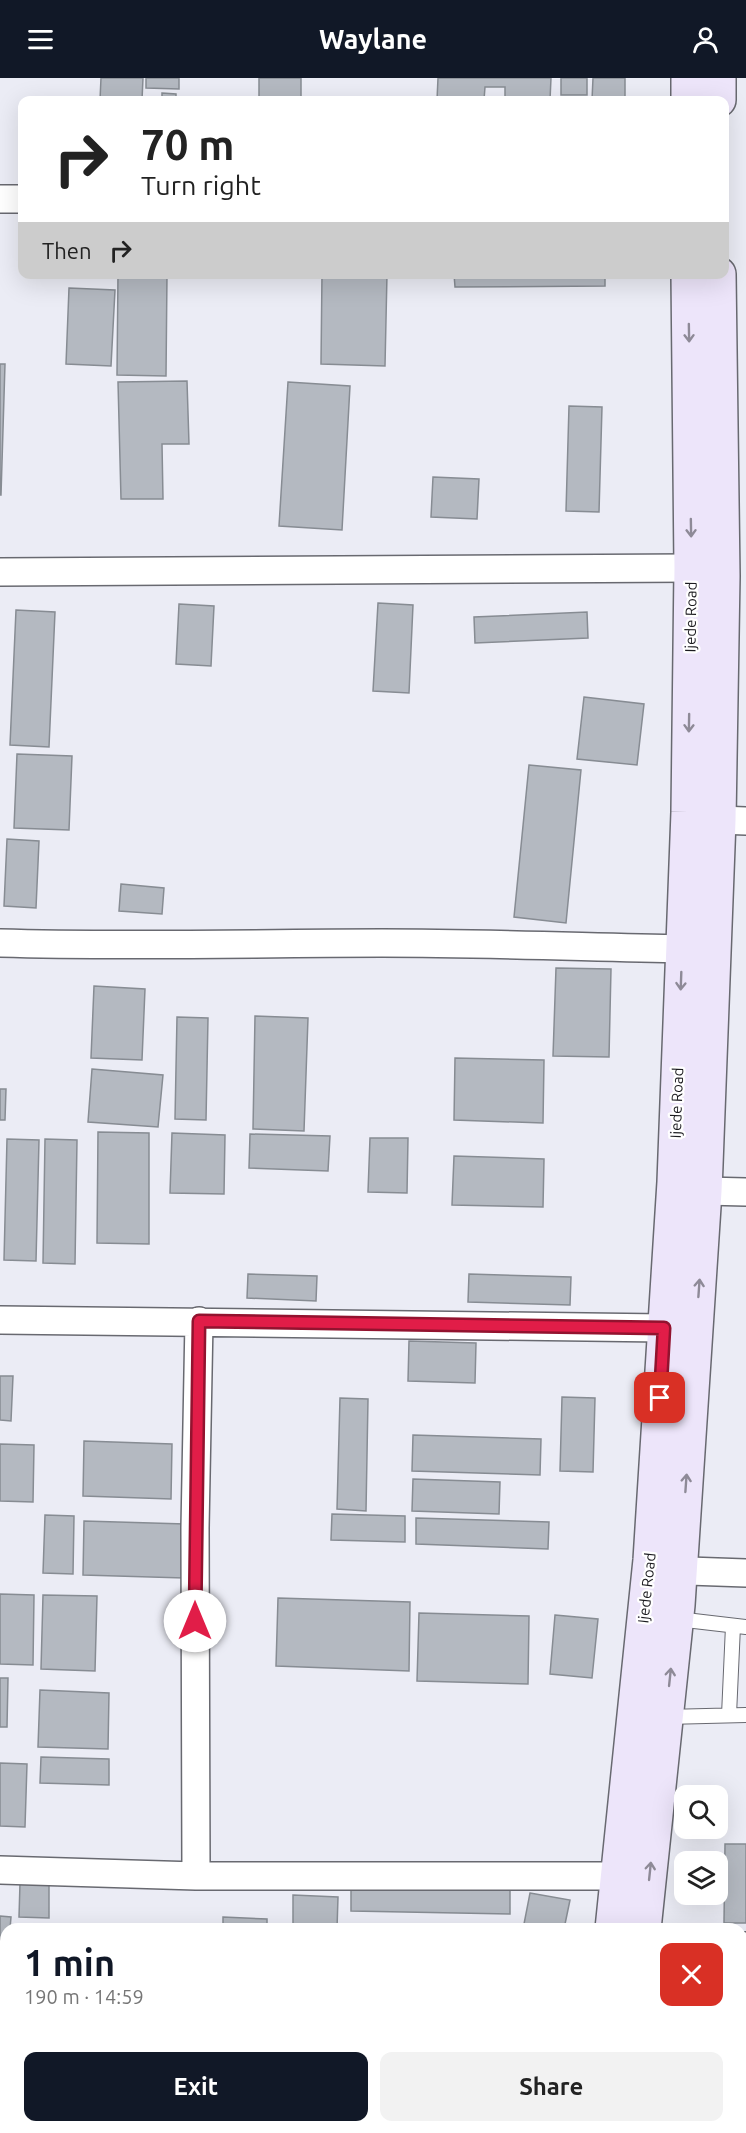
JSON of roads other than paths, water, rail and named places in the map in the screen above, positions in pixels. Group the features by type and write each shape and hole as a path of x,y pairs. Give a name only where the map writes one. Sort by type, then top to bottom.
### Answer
{"main road":[{"path":"688,78 688,96"},
{"path":"719,78 719,96"},
{"name":"Ijede Road","path":"645,1923 676,1619 665,1570 664,1328 674,1182 688,812 691,568 688,279"},
{"name":"Ijede Road","path":"613,1923 617,1876 665,1570 705,1191 733,821 723,576 719,279"}],"street":[{"path":"0,199 18,199"},
{"path":"0,572 691,568"},
{"path":"0,943 98,946 386,943 682,949"},
{"path":"705,1191 746,1192"},
{"path":"0,1320 664,1328"},
{"path":"196,1876 195,1528 199,1321"},
{"path":"665,1570 746,1573"},
{"path":"0,1869 196,1876 617,1876"}],"lane":[{"path":"676,1619 740,1626 729,1715"},
{"path":"666,1716 746,1715"}]}
